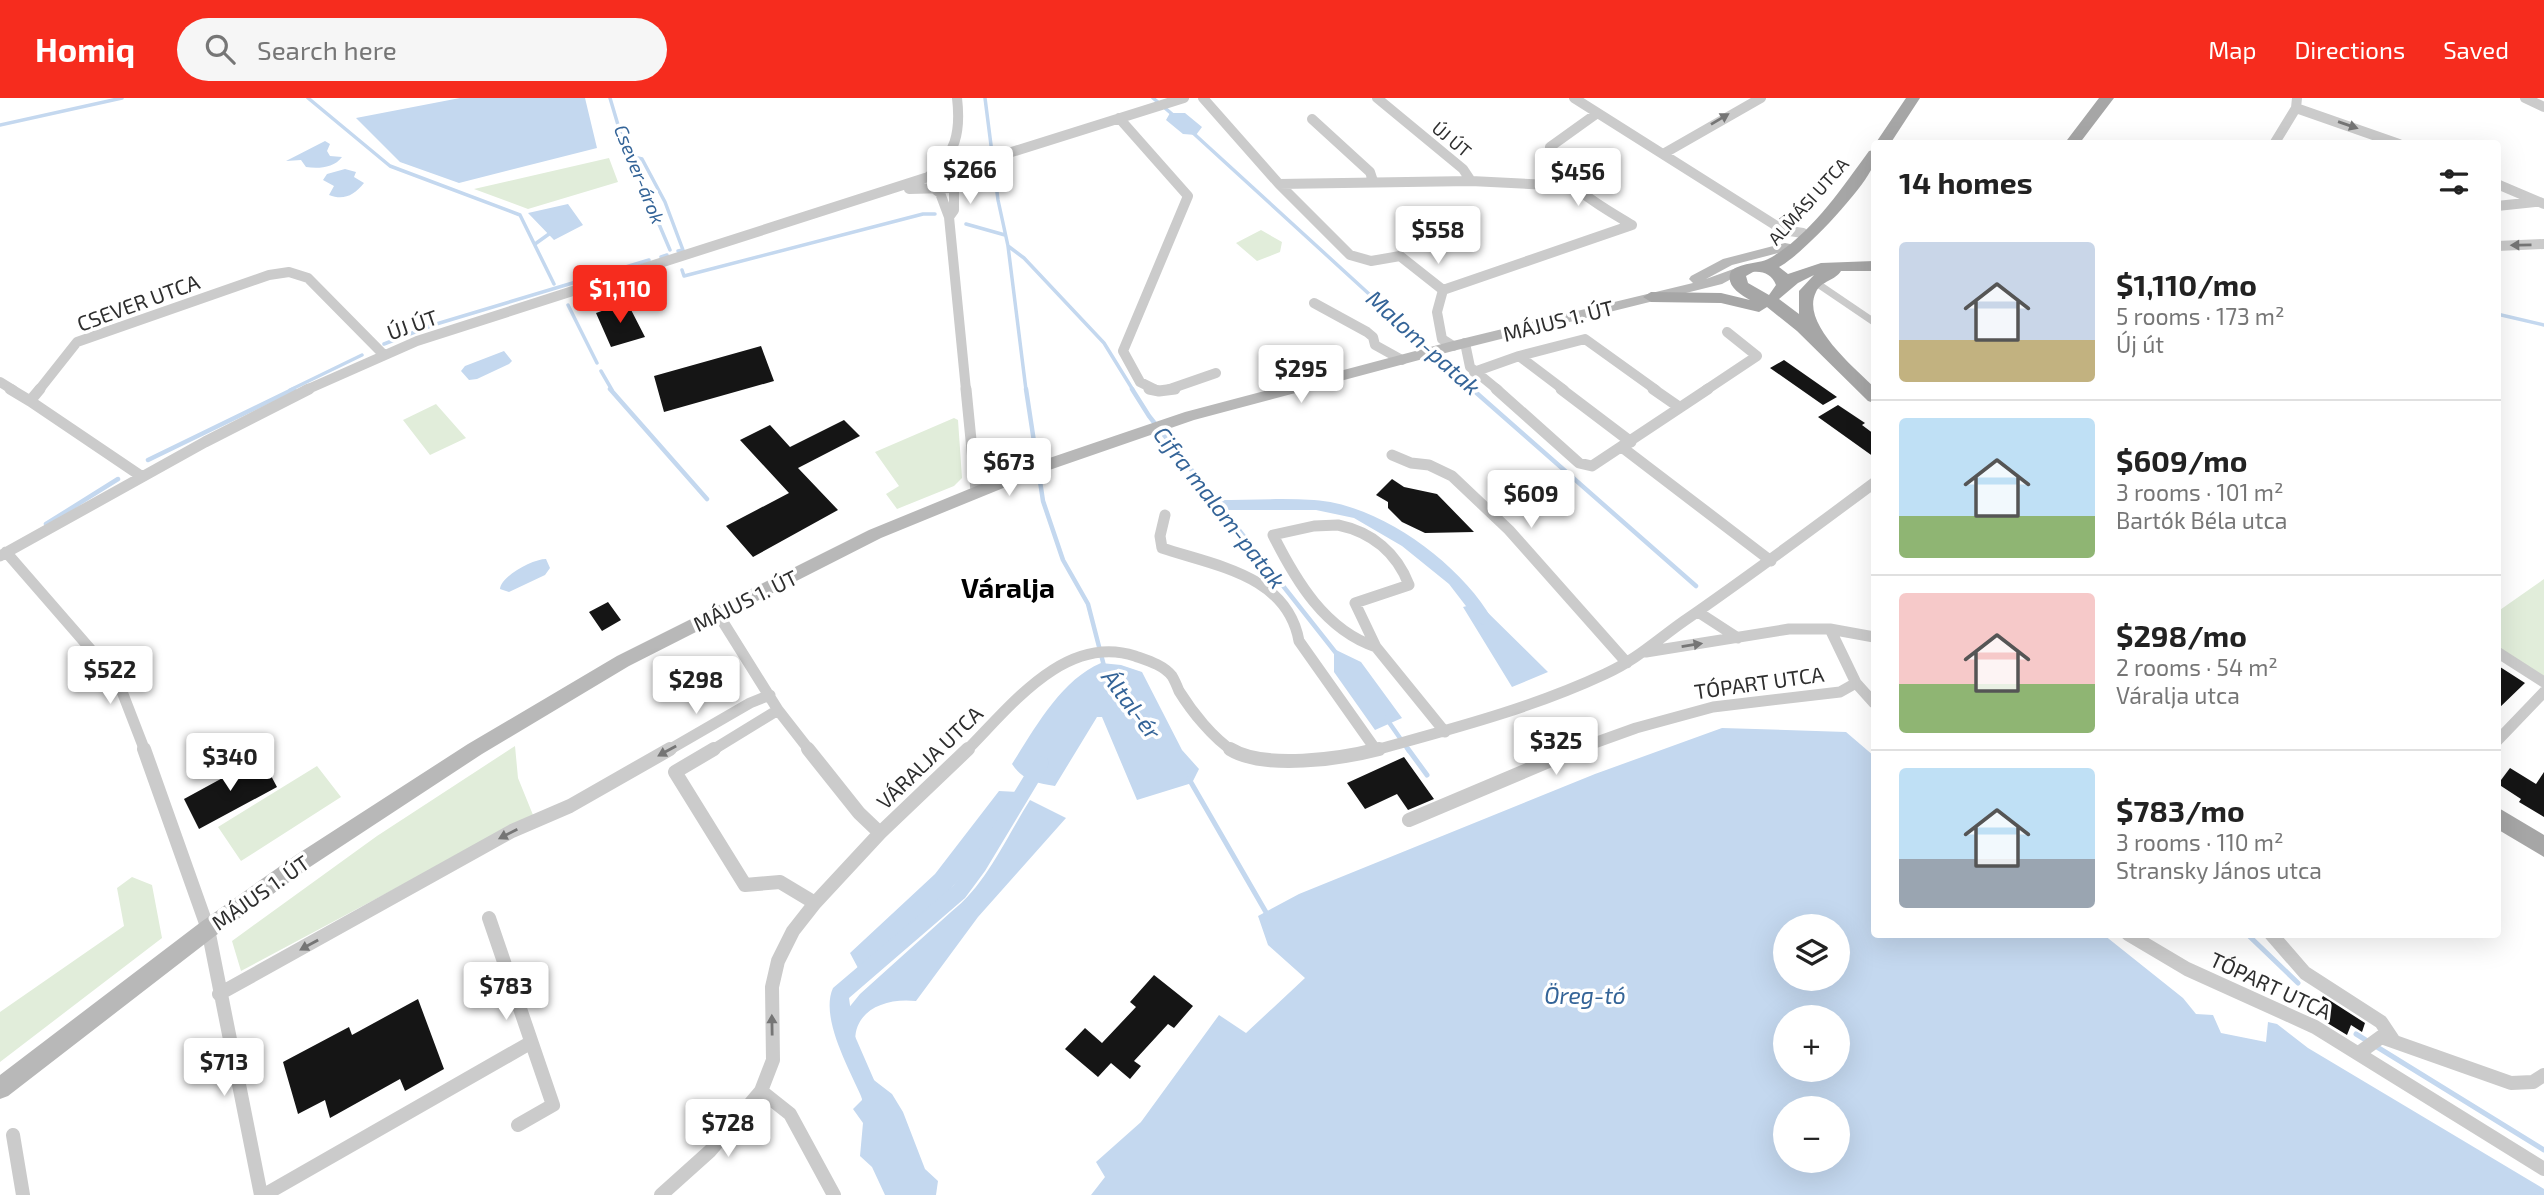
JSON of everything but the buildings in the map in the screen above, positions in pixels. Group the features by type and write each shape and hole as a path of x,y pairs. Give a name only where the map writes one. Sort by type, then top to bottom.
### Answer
{"main road":[{"path":"2074,140 2107,98"},
{"path":"1884,140 1906,101"},
{"name":"ALMÁSI UTCA","path":"1765,267 1782,260 1818,222 1871,158"},
{"path":"1651,298 1728,262 1768,253 1784,238 1803,233 1818,222"},
{"path":"1816,338 1804,303 1808,290 1815,282 1831,273 1871,266"},
{"path":"1750,292 1771,296 1796,277 1823,269 1871,266"},
{"path":"1816,338 1784,288 1782,277 1765,267 1750,267 1739,271 1737,279 1750,292 1779,306 1816,338 1871,394"},
{"name":"MÁJUS 1. ÚT","path":"0,1088 208,929 383,808 510,727 623,661 876,534 976,491 1172,422 1446,348 1717,281 1739,271"},
{"name":"MÁJUS 1. ÚT","path":"1651,298 1750,292"},
{"path":"1651,298 1721,298 1744,302 1770,311 1816,338"},
{"path":"2501,820 2544,847"}],"street":[{"path":"957,98 959,125 955,149 928,177 925,184 940,193 949,217 976,491"},
{"path":"944,163 981,162 1184,98"},
{"path":"1203,98 1279,184 1350,255 1371,261 1400,256 1443,289"},
{"name":"ÚJ ÚT","path":"1377,98 1462,169 1471,181"},
{"path":"1574,98 1663,154 1784,238"},
{"path":"1663,154 1761,98"},
{"path":"2525,98 2544,107"},
{"path":"2276,140 2296,103 2389,140"},
{"path":"1443,289 1632,225 1571,186 1552,162 1549,147 1596,114"},
{"path":"1300,117 1314,116 1370,172 1373,181"},
{"path":"1119,118 1188,196 1124,351 1142,385 1155,391 1167,391 1216,373"},
{"path":"955,149 964,163"},
{"path":"949,217 954,210 954,183 964,163"},
{"name":"ÚJ ÚT","path":"3,554 141,476 294,395 383,354 928,177"},
{"name":"ÚJ ÚT","path":"1279,184 1471,181 1571,186"},
{"name":"ÚJ ÚT","path":"867,198 914,188 948,188 954,183"},
{"path":"2501,186 2541,203"},
{"path":"2501,206 2541,203"},
{"path":"2501,246 2544,244"},
{"name":"CSEVER UTCA","path":"30,401 77,342 278,273 300,274 307,278 383,354"},
{"path":"1815,282 1871,320"},
{"path":"1443,289 1437,312 1446,348 1482,376 1578,463 1592,466 1756,356 1727,332"},
{"path":"1314,303 1367,332 1373,337 1375,345 1402,360"},
{"name":"MÁJUS 1. ÚT","path":"1474,372 1519,356 1585,339 1679,407"},
{"name":"MÁJUS 1. ÚT","path":"1519,356 1627,444"},
{"path":"0,382 141,476"},
{"path":"1627,444 1771,561"},
{"path":"1392,455 1411,463 1429,465 1452,476 1509,530 1627,663"},
{"path":"1165,515 1160,536 1162,548 1258,580 1268,589 1298,628 1299,641 1376,750 1513,712 1627,663 1771,561 1871,485"},
{"path":"1376,647 1363,645 1307,594 1273,535 1338,524 1375,539 1404,567 1409,585 1355,603 1376,647 1445,732"},
{"path":"3,554 106,667 121,689 165,802 208,929 219,994 262,1195 530,1043"},
{"path":"1698,612 1738,638"},
{"path":"718,614 778,710 859,813 880,833"},
{"path":"1646,652 1789,629 1830,629 1871,637"},
{"name":"TÓPART UTCA","path":"1830,629 1856,682 1871,700"},
{"name":"VÁRALJA UTCA","path":"761,1091 772,1060 772,987 778,961 793,931 815,903 880,833 907,810 1040,677 1069,659 1112,652 1156,663 1172,676 1180,692 1221,743 1239,754 1274,760 1352,756 1376,750"},
{"path":"2501,655 2544,682"},
{"name":"TÓPART UTCA","path":"1409,820 1590,745 1673,717 1740,702 1840,692 1851,688 1856,682"},
{"path":"2501,737 2544,692"},
{"path":"219,994 512,831 570,806 770,695"},
{"path":"778,710 675,772 745,885 780,882 815,903"},
{"path":"489,918 553,1105 518,1125"},
{"name":"TÓPART UTCA","path":"2135,938 2186,969 2292,1015 2374,1044 2511,1083 2533,1082 2544,1075"},
{"name":"TÓPART UTCA","path":"2274,938 2305,973 2381,1023 2374,1044"},
{"name":"TÓPART UTCA","path":"2374,1044 2544,1169"},
{"path":"661,1195 710,1151 761,1091 790,1114 834,1195"},
{"path":"13,1135 23,1195"}],"green space":[{"path":"609,158 618,182 528,209 474,189"},
{"path":"1261,230 1282,242 1280,252 1257,261 1236,243"},
{"path":"436,404 466,438 430,455 403,420"},
{"path":"954,418 958,420 962,478 954,486 897,509 886,494 899,486 875,452"},
{"path":"2544,579 2544,677 2501,650 2501,609"},
{"path":"515,746 518,778 533,815 241,971 232,941 377,836"},
{"path":"317,766 341,797 241,861 218,827"},
{"path":"132,877 152,885 162,938 0,1062 0,1012 124,926 117,888"}],"water":[{"path":"460,98 585,98 597,148 459,183 400,162 356,118"},
{"path":"1170,113 1185,113 1202,127 1196,135 1183,134 1166,120"},
{"path":"325,141 330,144 327,151 330,156 342,157 335,163 311,168 306,167 301,160 286,161"},
{"path":"345,169 356,172 354,177 364,183 348,196 329,195 334,186 323,180 327,174"},
{"path":"568,204 583,225 554,240 528,213"},
{"path":"504,351 512,361 477,379 469,380 461,371 465,366"},
{"path":"546,559 550,568 545,575 509,592 500,589 506,579 518,569"},
{"path":"1478,603 1548,672 1512,687 1463,607"},
{"path":"1334,649 1361,662 1402,718 1375,730 1334,672"},
{"path":"1101,663 1121,665 1142,672 1182,750 1199,769 1192,783 1137,800 1102,717 1097,717 1055,786 1030,780 1020,774 1012,764 1061,693 1073,681"},
{"name":"Öreg-tó","path":"1722,728 1846,732 1871,753 1871,938 2108,938 2183,998 2196,1014 2213,1015 2221,1033 2266,1042 2268,1022 2277,1024 2308,1048 2544,1189 2544,1195 1091,1195 1105,1177 1096,1162 1141,1122 1219,1015 1246,1033 1305,978 1268,945 1258,916 1299,894 1595,774"},
{"path":"999,791 1018,792 975,860 949,891 858,968 850,953 935,874"},
{"path":"1030,800 1066,818 978,917 916,1001 903,1000 879,1005 862,1018 855,1039 857,1053 845,1058 834,1026 860,994 975,888 995,860"},
{"path":"866,1074 892,1094 903,1112 925,1169 938,1181 936,1195 885,1195 872,1167 860,1156 863,1123 853,1109 862,1100 860,1077"}],"waterway":[{"path":"0,125 122,98"},
{"path":"308,98 390,166 520,215 554,284"},
{"name":"Csever-árok","path":"610,98 621,135 670,250"},
{"name":"Által-ér","path":"985,98 998,200 1008,246"},
{"name":"Malom-patak","path":"1153,98 1172,114"},
{"name":"Malom-patak","path":"1192,132 1474,390"},
{"path":"630,156 642,159 665,202 683,250 678,251"},
{"path":"682,270 684,276 923,214 935,214"},
{"path":"966,224 1005,235"},
{"path":"535,244 549,234"},
{"name":"Cifra malom-patak","path":"1008,246 1024,258 1104,343 1133,390"},
{"name":"Által-ér","path":"1008,246 1026,390"},
{"path":"661,257 667,255"},
{"path":"384,344 433,325 649,260"},
{"path":"568,305 597,363"},
{"path":"2501,315 2544,325"},
{"path":"290,390 362,355"},
{"path":"601,371 612,390"},
{"path":"148,460 294,389"},
{"path":"610,389 707,499"},
{"name":"Által-ér","path":"1026,389 1043,501 1063,560 1088,604 1104,666"},
{"name":"Cifra malom-patak","path":"1132,389 1149,416 1336,653"},
{"name":"Malom-patak","path":"1472,389 1696,586"},
{"path":"46,524 118,479"},
{"path":"1217,505 1316,505 1358,514 1407,542 1454,580 1484,619"},
{"name":"Cifra malom-patak","path":"1386,718 1409,751"},
{"name":"Cifra malom-patak","path":"1408,749 1427,775"},
{"path":"871,1096 841,1021 840,994 959,892 979,865 1041,763"},
{"name":"Által-ér","path":"1189,779 1267,914"},
{"name":"Malom-patak","path":"2251,938 2298,983"},
{"name":"Malom-patak","path":"2356,1034 2544,1150"}],"district":[{"name":"Váralja","path":"1008,587"}]}
